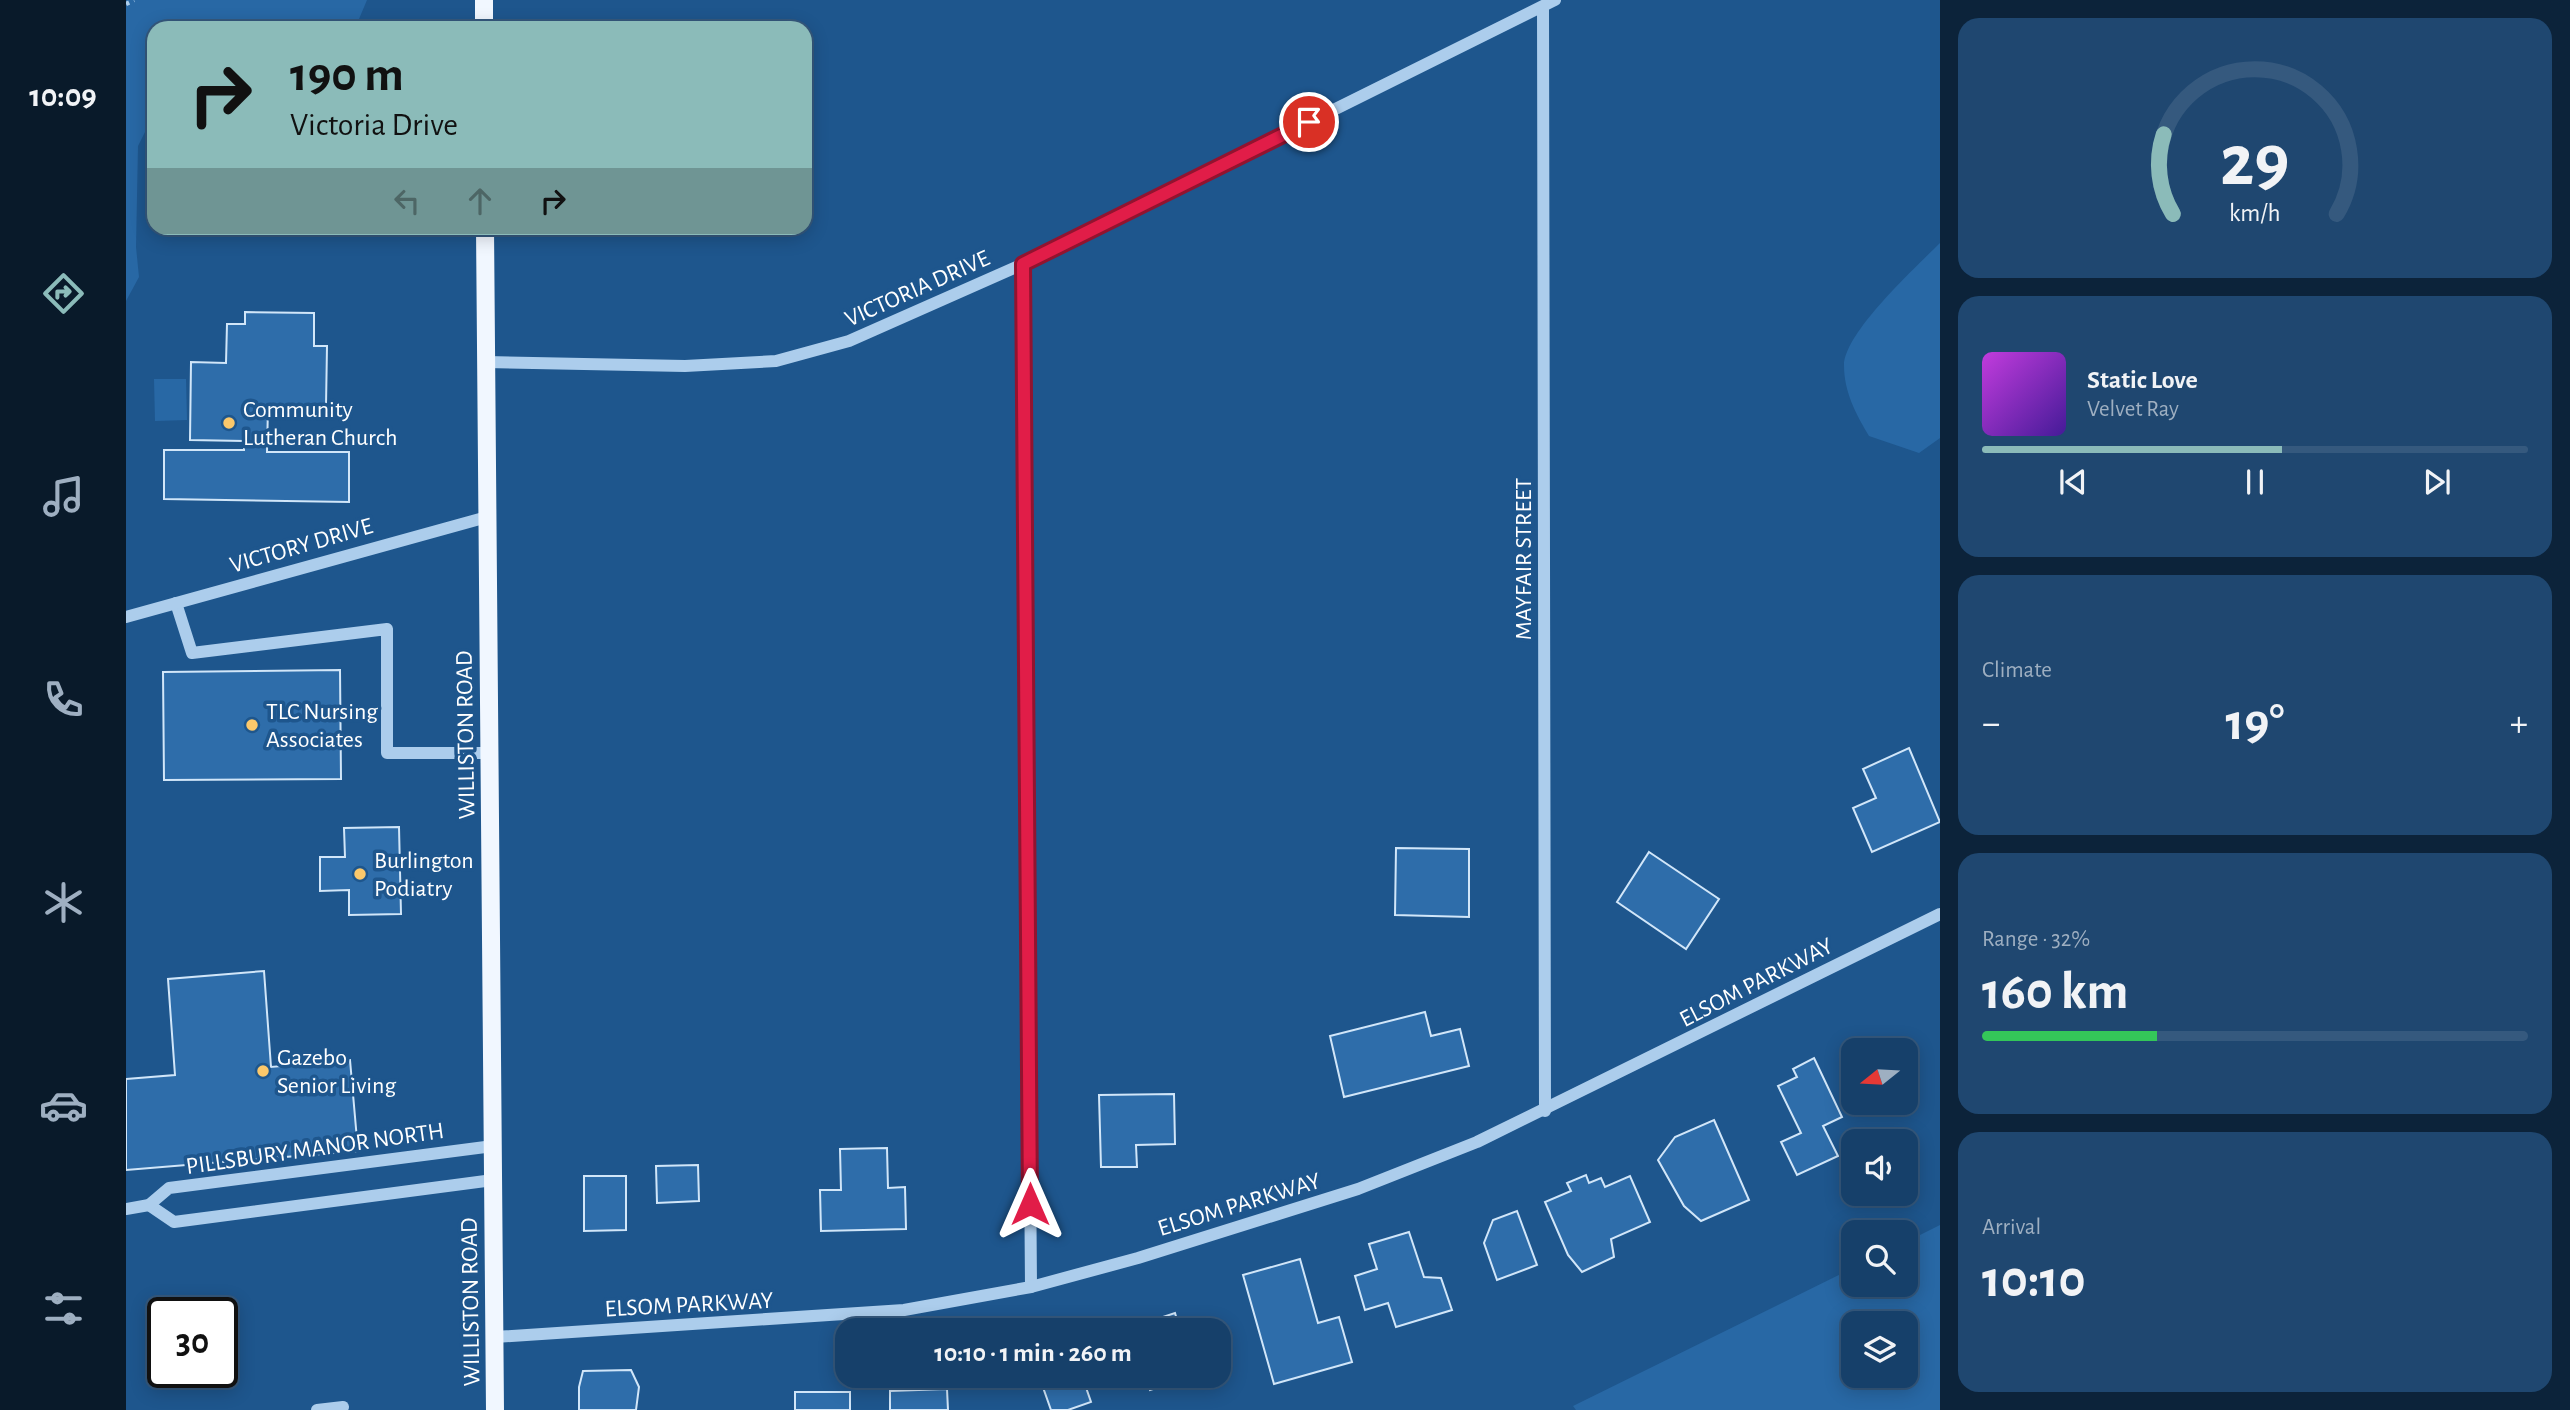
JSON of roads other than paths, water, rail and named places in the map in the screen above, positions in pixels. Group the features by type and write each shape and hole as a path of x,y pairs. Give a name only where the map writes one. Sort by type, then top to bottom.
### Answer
{"main road":[{"path":"484,0 484,21"},
{"name":"WILLISTON ROAD","path":"485,235 495,1410"}],"street":[{"name":"VICTORIA DRIVE","path":"486,362 685,366 776,361 849,341 1023,264 1555,0"},
{"name":"MAYFAIR STREET","path":"1543,6 1545,1111"},
{"path":"1023,264 1031,1287"},
{"name":"VICTORY DRIVE","path":"126,617 488,517"},
{"path":"176,603 192,653 387,629 387,753 489,753"},
{"name":"ELSOM PARKWAY","path":"495,1337 904,1310 1031,1287 1139,1258 1358,1189 1477,1142 1545,1111 1940,914"},
{"name":"PILLSBURY MANOR NORTH","path":"126,1209 149,1205 169,1188 493,1146"},
{"path":"149,1205 174,1222 494,1180"},
{"path":"317,1410 343,1407"}],"place":[{"name":"Community Lutheran Church","path":"229,423"},
{"name":"TLC Nursing Associates","path":"252,725"},
{"name":"Burlington Podiatry","path":"360,874"},
{"name":"Gazebo Senior Living","path":"263,1071"}]}
